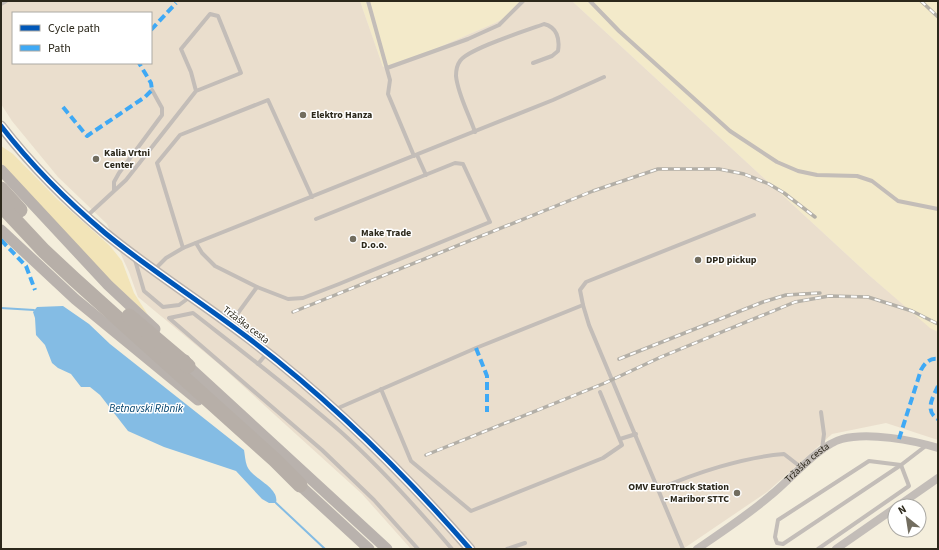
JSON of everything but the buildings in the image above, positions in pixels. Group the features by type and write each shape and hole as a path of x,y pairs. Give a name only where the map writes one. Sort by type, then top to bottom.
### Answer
{"highway":[{"path":"1,189 64,256 188,366"},
{"path":"1,205 69,274 270,455 300,485"}],"main road":[{"name":"Tržaška cesta","path":"1,126 44,176 86,217 133,254 267,352 335,409 388,460 470,549"},
{"path":"1,170 108,285 182,355 188,366 387,549"},
{"path":"1,230 38,267 80,304 300,485 369,549"}],"street":[{"name":"Tržaška cesta","path":"697,549 770,496 822,449 842,439 888,438 938,448"},
{"path":"909,498 938,478"},
{"path":"836,549 887,514"}],"lane":[{"path":"1,4 6,1"},
{"path":"368,1 390,80 388,94 426,175"},
{"path":"387,68 468,39 499,25 523,1"},
{"path":"590,1 619,31 730,131 777,162 798,171 817,175 857,176 872,181 898,201 938,209"},
{"path":"86,217 126,180 196,91 241,73 218,16 210,14 180,49 191,72 196,91"},
{"path":"475,132 462,98 456,76 460,60 466,55 491,44 544,24 551,26 556,32 559,43 558,51 552,56 533,63"},
{"path":"155,270 166,258 183,248 554,100 604,77"},
{"path":"114,190 114,182 119,173 162,115 162,108 152,90"},
{"path":"183,248 157,163 180,135 261,102 268,100 312,197"},
{"path":"196,243 202,253 215,266 257,287 288,299 303,298 490,222 463,164 455,163 316,219"},
{"path":"683,549 589,324 580,290 586,282 754,215"},
{"path":"133,254 144,291 163,307 179,305 191,296"},
{"path":"230,324 257,287"},
{"path":"335,409 476,348 583,305"},
{"path":"418,549 374,500 322,450 169,318 193,313 258,364 342,433 403,493 452,549"},
{"path":"258,364 267,352"},
{"path":"381,389 411,461 471,510 603,458 622,444 600,392"},
{"path":"821,412 824,434 822,449"},
{"path":"620,439 636,434"},
{"path":"902,465 869,461 778,520 775,537 777,543 783,547 902,465 927,445"},
{"path":"659,489 684,478 763,456 784,454 802,468"},
{"path":"818,549 909,486 902,465"},
{"path":"506,549 525,542"}],"shaded area":[{"path":"1,1 360,1 383,67 428,52 495,23 508,16 521,1 572,1 870,276 930,328 938,332 938,440 886,423 832,434 767,492 683,549 411,549 362,494 220,365 138,297 129,272 107,224 58,177 12,121 1,104"},
{"path":"360,1 521,1 508,16 495,23 428,52 383,67"},
{"path":"572,1 938,1 938,332 930,329 870,276"},
{"path":"1,146 13,154 57,199 110,246 122,261 134,293 148,315 106,276 1,163"}],"water":[{"name":"Betnavski Ribnik","path":"63,306 89,324 110,344 244,450 245,460 250,471 274,492 276,503 269,503 262,499 236,471 164,447 128,431 100,395 90,387 81,387 71,374 58,368 52,363 45,345 36,335 35,318 33,312 37,307"}],"waterway":[{"path":"1,308 34,310"},
{"path":"276,503 325,549"}],"railway":[{"path":"921,1 938,17"},
{"path":"293,312 593,191 658,169 719,169 744,174 769,184 784,193 815,217"},
{"path":"619,359 763,302 786,295 820,293"},
{"path":"426,455 605,383 661,357 795,302 829,296 868,297 912,311 938,324"}],"marked path":[{"path":"152,29 176,3"},
{"path":"63,107 87,136 145,97 152,90 151,83 140,64"},
{"path":"1,240 26,266 35,290"},
{"path":"476,348 487,376 487,412"},
{"path":"899,439 921,370 924,365 932,359 938,359"},
{"path":"938,386 931,404 931,412 938,419"}],"cycle path":[{"path":"1,126 50,182 105,233 247,337 307,385 336,411 391,464 470,549"}],"place":[{"name":"Elektro Hanza","path":"303,115"},
{"name":"Kalia Vrtni Center","path":"96,159"},
{"name":"Make Trade D.o.o.","path":"353,239"},
{"name":"DPD pickup","path":"698,260"},
{"name":"OMV EuroTruck Station - Maribor STTC","path":"737,493"}]}
